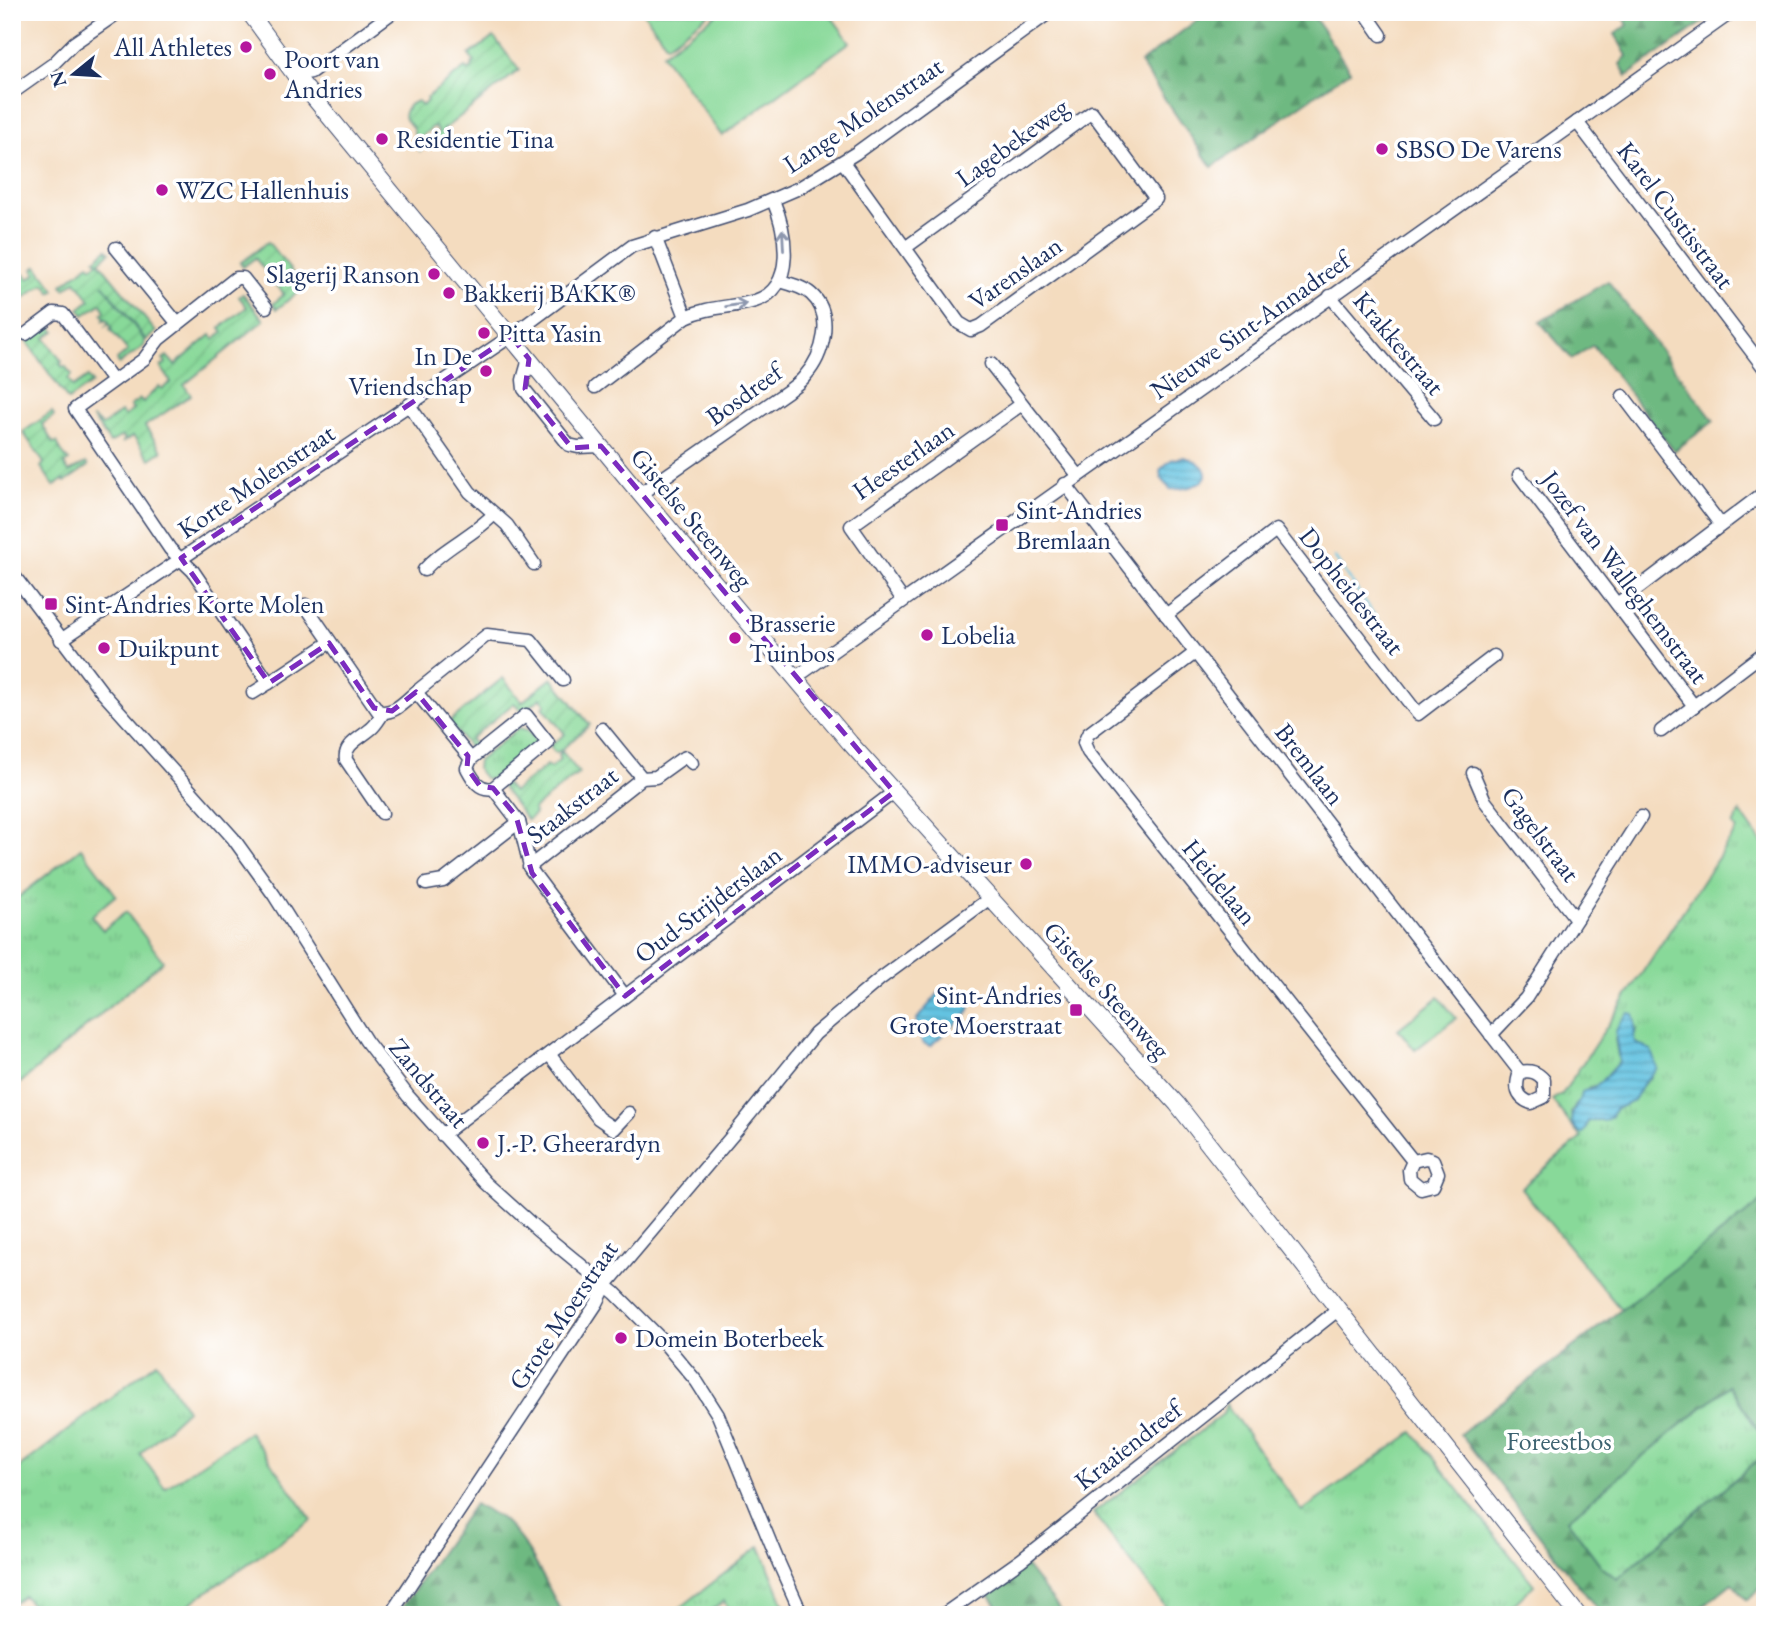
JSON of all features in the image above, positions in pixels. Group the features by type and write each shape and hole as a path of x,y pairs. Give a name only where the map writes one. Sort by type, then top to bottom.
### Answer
{"main road":[{"name":"Gistelse Steenweg","path":"249,12 295,75 795,678 894,792 1177,1104 1578,1615"}],"street":[{"path":"12,93 53,64 74,43 119,12"},
{"path":"295,75 311,72 393,12"},
{"name":"Lange Molenstraat","path":"511,336 632,246 655,237 727,218 773,201 843,162 1050,12"},
{"path":"1365,12 1381,35"},
{"name":"Nieuwe Sint-Annadreef","path":"795,678 1732,12"},
{"name":"Lagebekeweg","path":"905,248 1092,112 1156,199"},
{"name":"Karel Custisstraat","path":"1577,122 1765,369"},
{"name":"Varenslaan","path":"843,162 959,323 971,330 981,327 1156,199"},
{"path":"595,387 686,317 704,310 757,300 769,294 780,281 784,258 784,234 773,201"},
{"path":"655,237 686,317"},
{"path":"116,248 178,324"},
{"path":"266,307 240,276 228,282 159,339 144,359 75,409 170,549 193,571 269,683"},
{"name":"Bosdreef","path":"640,494 794,386 810,370 823,337 822,308 806,291 780,281"},
{"name":"Krakkestraat","path":"1330,296 1434,419"},
{"path":"26,334 54,313 64,314 113,382"},
{"name":"Korte Molenstraat","path":"61,640 511,336"},
{"name":"Gistelse Steenweg","path":"529,359 523,380 524,389 569,444 578,447 601,446"},
{"path":"992,364 1078,475"},
{"path":"1623,396 1721,525"},
{"name":"Heesterlaan","path":"903,600 851,526 1022,404"},
{"path":"410,405 470,492 507,525 534,564"},
{"name":"Jozef van Walleghemstraat","path":"1519,475 1694,706"},
{"name":"Bremlaan","path":"1066,484 1520,1072"},
{"path":"1617,604 1765,492"},
{"path":"424,570 437,555 494,514"},
{"name":"Dopheidestraat","path":"1166,614 1276,530 1418,714 1494,656"},
{"name":"Zandstraat","path":"12,573 102,692 233,838 268,886 366,1041 401,1087 506,1202 606,1284 660,1338 691,1374 710,1401 724,1428 776,1559 802,1615"},
{"path":"305,605 374,708 383,713 393,711 487,635 531,640 563,680"},
{"path":"253,693 329,643"},
{"path":"1661,731 1765,652"},
{"name":"Heidelaan","path":"1195,653 1088,734 1084,743 1088,752 1413,1161"},
{"path":"416,692 471,759"},
{"path":"382,813 345,755 348,747 373,727 383,713"},
{"path":"526,715 548,743 493,788 480,786 467,768 471,759 526,715"},
{"name":"Staakstraat","path":"603,729 642,778"},
{"name":"Staakstraat","path":"529,867 642,778 656,777 686,757 692,763"},
{"name":"Gagelstraat","path":"1473,773 1485,801 1576,919"},
{"path":"493,788 519,822 529,867 625,996"},
{"name":"Oud-Strijderslaan","path":"442,1135 894,792"},
{"name":"Gagelstraat","path":"1491,1035 1526,998 1641,817"},
{"path":"426,884 443,881 519,822"},
{"name":"Grote Moerstraat","path":"390,1615 597,1303 606,1284 810,1040 863,992 990,898"},
{"path":"549,1054 598,1118 614,1129 629,1113"},
{"name":"Kraaiendreef","path":"943,1615 1021,1560 1339,1309"}],"highlighted area":[{"path":"511,336 529,359 525,389 572,448 601,446 894,792 625,996 532,873 516,816 493,788 480,786 467,768 468,756 416,692 392,711 374,708 329,643 269,683 181,558"}],"green space":[{"path":"643,12 712,12 667,45"},
{"path":"720,12 828,12 850,42 722,136 662,54"},
{"path":"1208,12 1311,12 1350,71 1212,167 1140,63"},
{"path":"1619,12 1717,12 1627,76 1620,64 1627,56 1615,34 1628,25"},
{"path":"494,37 519,70 443,130 447,135 432,147 429,144 420,151 419,149 439,132 434,126 416,141 413,128 404,117 406,109 418,101 422,106 427,101 426,98 465,68 468,71 473,67 474,62 469,55"},
{"path":"268,242 304,287 277,309 273,304 284,294 255,258 243,267 240,263"},
{"path":"107,249 110,252 99,262 156,332 146,340 103,284 145,341 144,346 119,364 117,360 128,351 109,324 107,325 107,319 104,320 102,314 105,311 101,304 84,315 79,309 90,300 76,281 65,289 62,285 89,264 92,267 98,262 95,259"},
{"path":"37,266 55,290 51,293 45,284 12,307 12,283 25,274 29,279 36,274 33,269"},
{"path":"1608,281 1714,421 1674,451 1593,345 1572,359 1540,322"},
{"path":"243,294 264,320 184,385 191,395 145,426 162,451 150,459 133,436 122,443 125,439 122,436 110,443 92,417 102,426 121,412 124,416 133,410 130,406 140,399 143,402 159,386 162,389 171,382 161,367 166,363 163,359 167,356 175,365 211,335 214,339 223,332 220,328 247,307 239,297"},
{"path":"50,325 55,331 45,338 62,362 60,364 72,375 68,379 73,387 88,377 92,383 68,400 27,342"},
{"path":"52,412 54,416 42,424 53,443 57,442 69,461 64,464 69,472 86,463 88,466 65,482 63,480 54,486 41,467 44,463 23,432"},
{"path":"503,678 522,702 552,678 590,725 561,750 579,773 533,809 535,814 527,820 501,786 505,783 513,792 547,765 550,768 560,760 558,756 561,753 555,753 550,746 565,734 543,707 546,704 541,698 523,712 514,703 470,739 478,748 473,752 449,722"},
{"path":"519,728 527,730 535,739 534,746 493,779 485,779 477,769 478,761"},
{"path":"1740,812 1765,847 1765,1199 1622,1311 1521,1188 1581,1138 1552,1100 1563,1093 1737,829 1733,826","holes":["1637,1029 1633,1037 1635,1043 1651,1050 1651,1077 1641,1086 1634,1101 1615,1109 1612,1116 1604,1120 1588,1121 1585,1130 1572,1122 1571,1112 1589,1087 1597,1086 1619,1062 1615,1039"]},
{"path":"81,848 116,895 91,916 103,930 126,912 163,961 12,1090 12,902"},
{"path":"1439,997 1456,1018 1415,1050 1398,1029"},
{"name":"Foreestbos","path":"1765,1199 1765,1441 1729,1385 1567,1520 1602,1567 1617,1579 1765,1454 1765,1585 1747,1600 1732,1583 1692,1615 1602,1615 1460,1434"},
{"path":"157,1362 187,1410 140,1454 165,1488 249,1432 312,1520 189,1604 194,1615 39,1615 24,1596 12,1605 12,1473"},
{"path":"1729,1385 1765,1441 1765,1454 1617,1579 1602,1567 1567,1520"},
{"path":"1226,1404 1302,1511 1413,1432 1534,1585 1503,1615 1172,1615 1093,1513 1223,1414"},
{"path":"474,1504 499,1517 519,1538 563,1615 397,1615"},
{"path":"760,1546 788,1615 731,1615 724,1601 705,1615 671,1615"},
{"path":"1025,1565 1064,1615 1005,1615 987,1593"}],"water":[{"path":"1184,457 1202,466 1206,477 1190,487 1170,489 1161,478 1160,470 1171,460"},
{"path":"952,986 970,1007 968,1013 930,1046 923,1043 916,1028 917,1019 942,989"},
{"path":"1628,1013 1633,1014 1634,1018 1635,1043 1651,1050 1657,1068 1641,1086 1634,1101 1615,1109 1612,1116 1604,1121 1588,1121 1581,1134 1572,1122 1573,1113 1582,1092 1597,1086 1619,1062 1616,1032"}],"waterway":[{"path":"1334,557 1381,625"}],"place":[{"name":"All Athletes","path":"246,47"},
{"name":"Poort van Andries","path":"270,74"},
{"name":"Residentie Tina","path":"382,139"},
{"name":"SBSO De Varens","path":"1382,149"},
{"name":"WZC Hallenhuis","path":"162,190"},
{"name":"Slagerij Ranson","path":"434,274"},
{"name":"Bakkerij BAKK®","path":"449,293"},
{"name":"Pitta Yasin","path":"484,333"},
{"name":"In De Vriendschap","path":"486,371"},
{"name":"Sint-Andries Bremlaan","path":"1002,525"},
{"name":"Sint-Andries Korte Molen","path":"51,604"},
{"name":"Lobelia","path":"927,635"},
{"name":"Brasserie Tuinbos","path":"735,638"},
{"name":"Duikpunt","path":"104,648"},
{"name":"IMMO-adviseur","path":"1026,864"},
{"name":"Sint-Andries Grote Moerstraat","path":"1076,1010"},
{"name":"J.-P. Gheerardyn","path":"483,1143"},
{"name":"Domein Boterbeek","path":"621,1338"}]}
